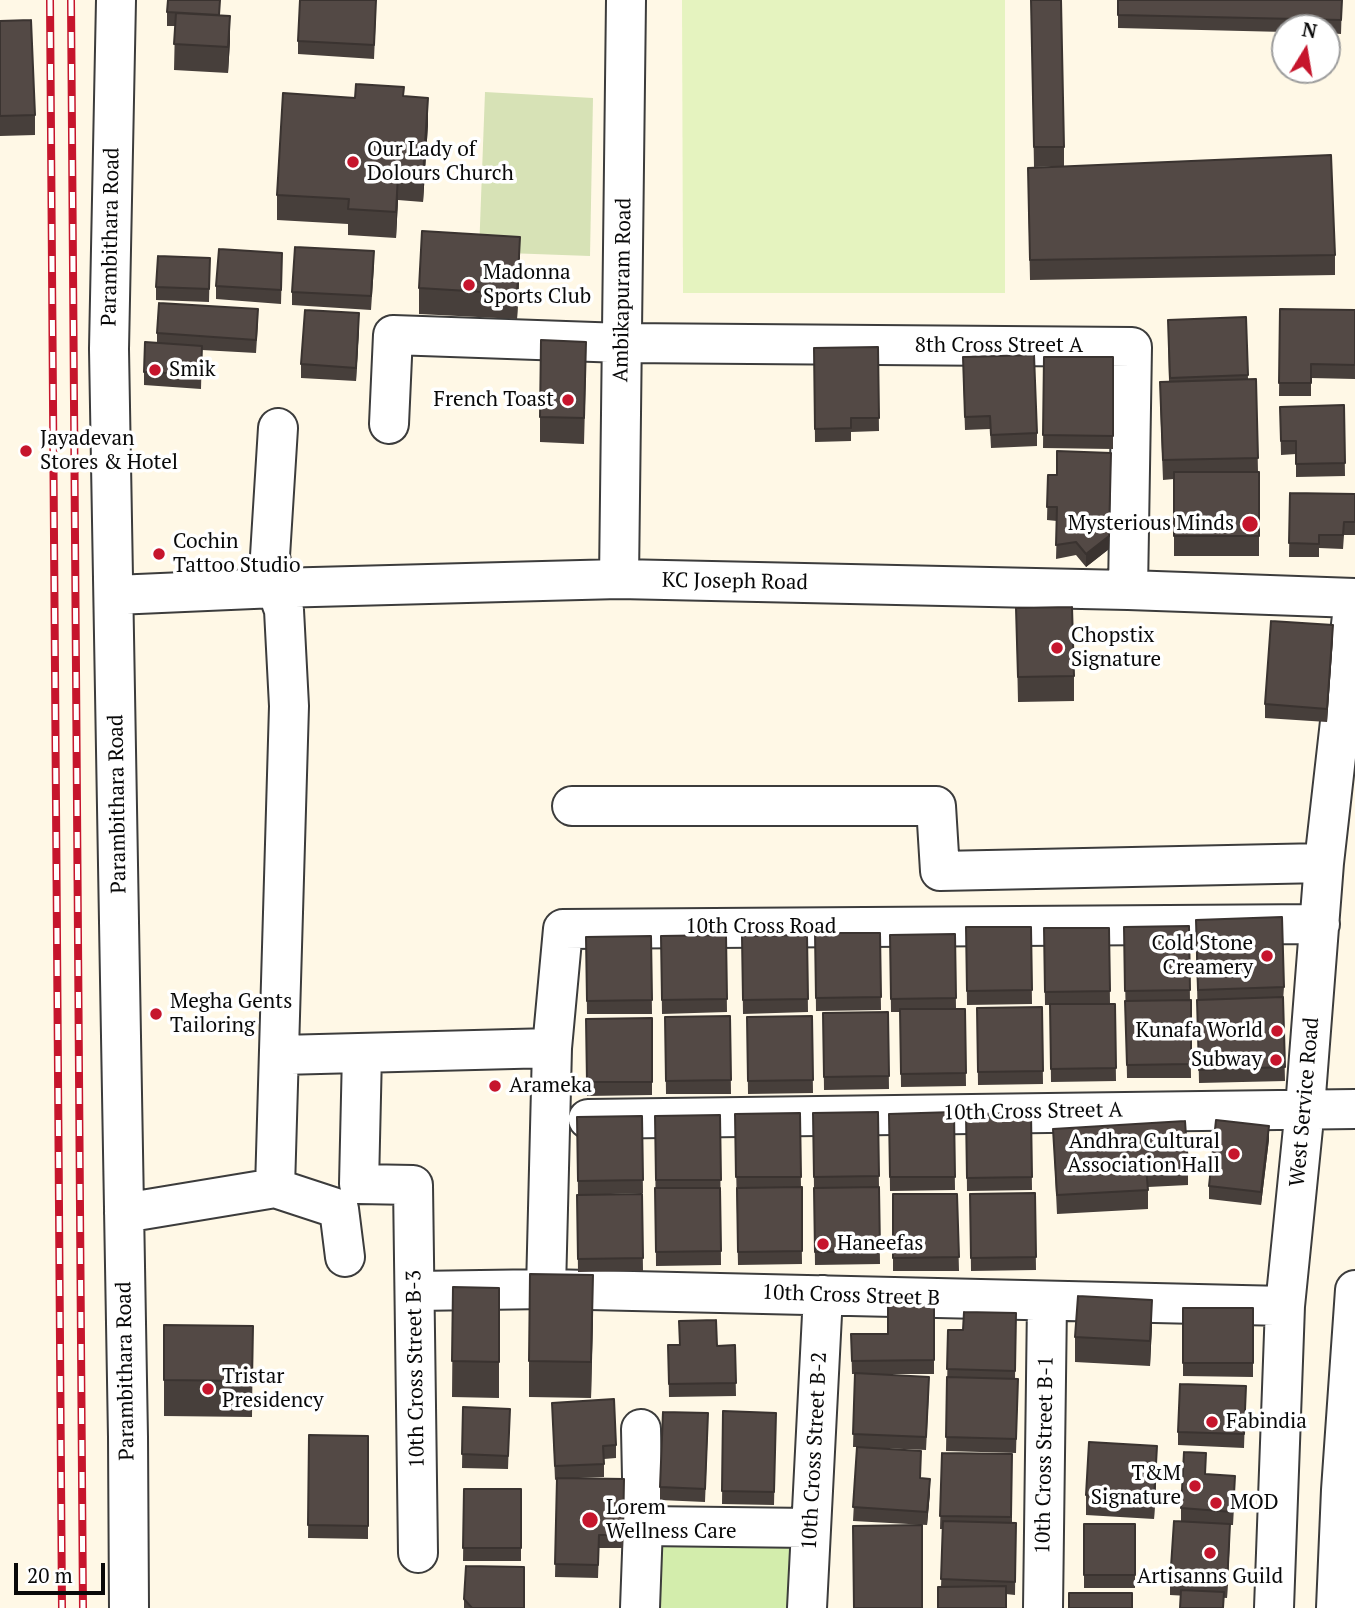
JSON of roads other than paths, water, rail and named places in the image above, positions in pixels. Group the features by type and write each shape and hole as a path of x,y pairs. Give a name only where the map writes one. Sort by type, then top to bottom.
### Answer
{"street":[{"name":"Parambithara Road","path":"116,0 109,349 129,1608"},
{"name":"Ambikapuram Road","path":"619,579 626,0"},
{"path":"389,424 393,335 623,343"},
{"name":"8th Cross Street A","path":"623,343 1132,346 1128,590"},
{"path":"275,1188 281,1055 289,706 284,610 276,588 270,556 278,428"},
{"name":"KC Joseph Road","path":"115,595 619,579 1128,590 1354,598"},
{"name":"West Service Road","path":"1274,1608 1285,1306 1305,1108 1324,863 1354,598"},
{"path":"572,806 936,806 940,871 1324,863"},
{"name":"10th Cross Road","path":"547,1289 552,1048 563,929 1320,924"},
{"path":"281,1055 552,1048"},
{"name":"10th Cross Street B-3","path":"362,1053 359,1184 413,1185 418,1553"},
{"path":"1305,1108 1355,1109"},
{"name":"10th Cross Street A","path":"551,1119 1305,1108"},
{"path":"124,1213 275,1188 339,1209 345,1257"},
{"name":"10th Cross Street B","path":"416,1291 547,1289 1285,1306"},
{"path":"1336,1608 1355,1290"},
{"name":"10th Cross Street B-2","path":"807,1608 823,1295"},
{"name":"10th Cross Street B-1","path":"1043,1608 1047,1302"},
{"path":"640,1608 643,1526 641,1429"},
{"path":"643,1526 811,1528"}],"railway":[{"path":"50,0 62,1608"},
{"path":"71,0 83,1608"}],"place":[{"name":"Our Lady of Dolours Church","path":"353,162"},
{"name":"Madonna Sports Club","path":"469,285"},
{"name":"Smik","path":"155,370"},
{"name":"French Toast","path":"568,400"},
{"name":"Jayadevan Stores & Hotel","path":"26,451"},
{"name":"Mysterious Minds","path":"1250,524"},
{"name":"Cochin Tattoo Studio","path":"159,554"},
{"name":"Chopstix Signature","path":"1057,648"},
{"name":"Cold Stone Creamery","path":"1267,956"},
{"name":"Megha Gents Tailoring","path":"156,1014"},
{"name":"Kunafa World","path":"1277,1031"},
{"name":"Subway","path":"1276,1060"},
{"name":"Arameka","path":"495,1086"},
{"name":"Andhra Cultural Association Hall","path":"1234,1154"},
{"name":"Haneefas","path":"823,1244"},
{"name":"Tristar Presidency","path":"208,1389"},
{"name":"Fabindia","path":"1212,1422"},
{"name":"T&M Signature","path":"1195,1486"},
{"name":"MOD","path":"1216,1503"},
{"name":"Lorem Wellness Care","path":"590,1520"},
{"name":"Artisanns Guild","path":"1210,1553"}]}
